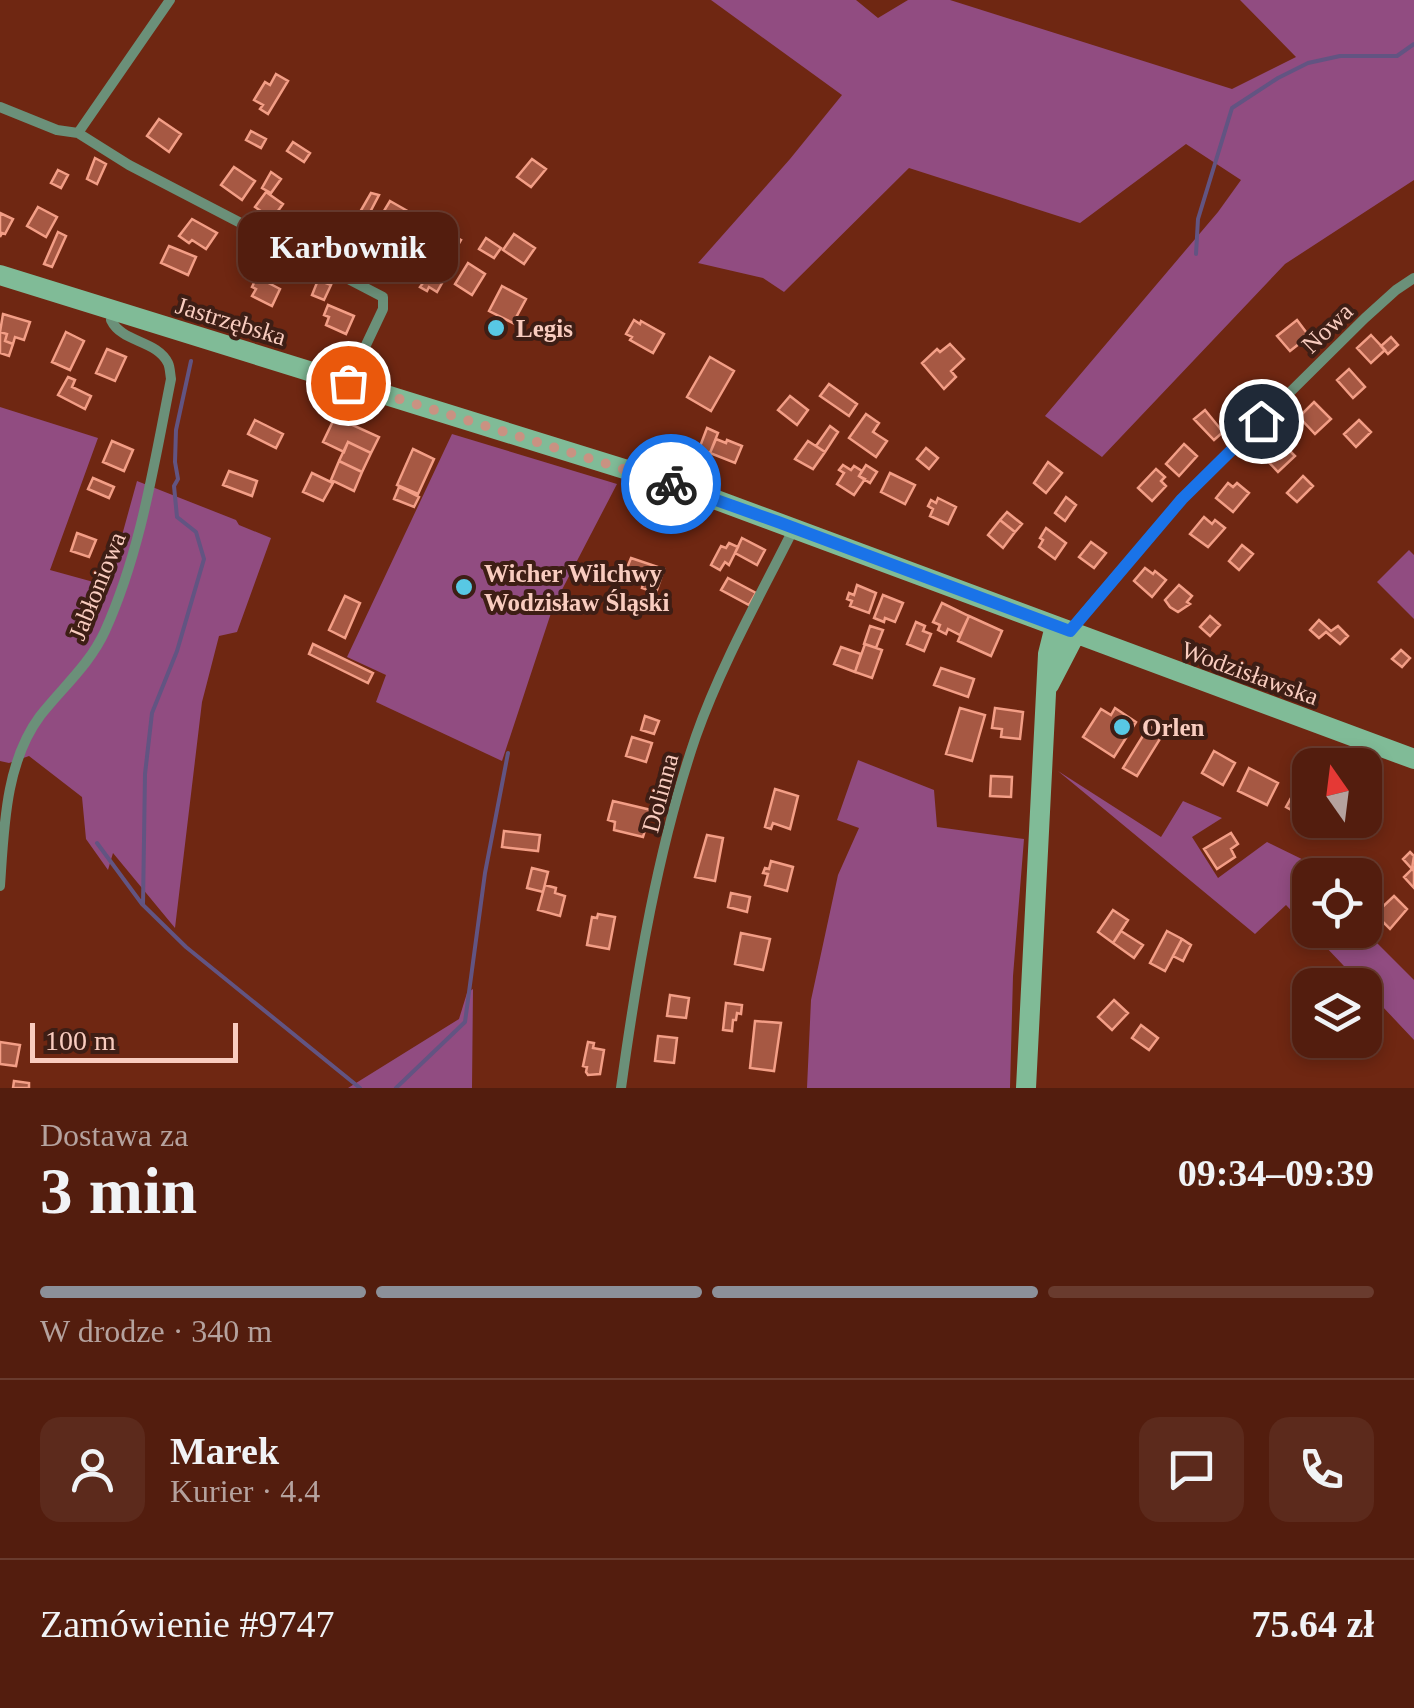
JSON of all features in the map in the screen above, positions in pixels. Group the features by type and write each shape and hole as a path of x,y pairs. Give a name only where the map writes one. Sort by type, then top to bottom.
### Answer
{"main road":[{"name":"Jastrzębska","path":"0,275 633,472 794,527 1067,630"},
{"path":"1026,1088 1042,752 1048,688 1067,630"},
{"name":"Wodzisławska","path":"1067,630 1414,760"}],"street":[{"path":"78,133 170,0"},
{"path":"0,107 57,130 78,133 129,165 383,297 383,309 348,383"},
{"name":"Nowa","path":"1067,630 1182,499 1366,318 1414,278"},
{"name":"Jabłoniowa","path":"0,886 9,795 24,743 102,636 126,578 151,483 171,379 168,362 155,349 113,326 114,310"},
{"name":"Dolinna","path":"621,1088 652,904 696,736 794,527"}],"shaded area":[{"path":"711,0 856,0 878,18 908,0 950,0 1232,89 1296,57 1240,0 1414,0 1414,180 1285,264 1102,457 1045,416 1241,180 1186,144 1080,223 909,168 784,292 763,278 698,263 842,95"},
{"path":"0,407 98,438 50,570 108,586 137,481 271,538 237,632 219,636 202,702 175,928 113,853 108,870 86,839 82,797 29,756 9,763 0,761"},
{"name":"Wicher Wilchwy Wodzisław Śląski","path":"452,434 617,484 553,607 502,761 376,702 386,675 347,657"},
{"path":"1409,550 1414,555 1414,619 1377,582"},
{"path":"858,760 934,790 937,827 1024,839 1013,976 1010,1088 807,1088 811,1000 838,875 859,828 837,820"},
{"path":"1058,771 1161,837 1183,801 1222,818 1192,837 1218,878 1267,842 1300,858 1292,858 1292,911 1286,905 1255,934"},
{"path":"1327,948 1382,948 1414,980 1414,1040 1382,1006 1382,968 1346,968"},
{"path":"473,989 472,1088 348,1088 459,1019 467,993"}],"building":[{"path":"276,74 288,81 268,114 254,100 265,82 270,85"},
{"path":"159,119 181,134 169,152 147,136"},
{"path":"251,131 266,139 261,148 246,140"},
{"path":"293,142 310,153 304,162 287,151"},
{"path":"95,158 106,164 97,184 87,179"},
{"path":"532,159 546,169 531,187 517,177"},
{"path":"234,167 255,181 242,200 221,185"},
{"path":"58,170 68,175 61,188 51,183"},
{"path":"271,172 281,179 271,193 262,188"},
{"path":"266,192 283,204 272,219 255,207"},
{"path":"371,193 379,195 368,216 360,212"},
{"path":"390,201 418,217 408,235 380,219"},
{"path":"38,207 57,217 46,237 27,226"},
{"path":"0,213 13,219 0,237"},
{"path":"299,217 320,230 311,244 290,231"},
{"path":"192,219 217,233 206,249 179,236"},
{"path":"337,227 355,237 353,241 357,243 350,255 327,244"},
{"path":"441,229 461,240 454,252 434,241"},
{"path":"58,232 66,236 52,267 44,264"},
{"path":"514,234 535,248 524,264 503,250"},
{"path":"486,238 501,248 494,258 479,249"},
{"path":"366,243 390,256 381,273 357,260"},
{"path":"169,246 196,257 188,275 161,263"},
{"path":"425,260 446,276 437,292 420,287 423,283 414,278"},
{"path":"265,262 278,268 271,282 258,276"},
{"path":"468,263 485,274 472,295 455,284"},
{"path":"257,277 280,289 272,306 252,296"},
{"path":"318,280 331,285 324,300 312,295"},
{"path":"502,286 526,299 513,323 489,311"},
{"path":"328,305 354,316 346,334 326,325"},
{"path":"3,314 30,322 24,340 15,337 13,344 5,341 7,334 0,332"},
{"path":"634,320 664,334 653,353 626,334"},
{"path":"1297,320 1309,336 1290,351 1277,336"},
{"path":"0,332 7,334 5,341 13,344 9,356 0,353"},
{"path":"66,332 84,341 70,370 52,362"},
{"path":"1371,335 1385,350 1371,363 1357,348"},
{"path":"1391,337 1398,345 1388,354 1381,346"},
{"path":"950,344 964,359 951,371 956,377 944,389 922,363 937,349 940,352"},
{"path":"107,349 126,357 115,381 96,373"},
{"path":"710,357 734,371 711,411 687,397"},
{"path":"1349,369 1365,387 1353,398 1337,380"},
{"path":"68,377 75,380 72,387 91,396 85,409 58,395"},
{"path":"829,384 857,404 849,416 820,396"},
{"path":"790,396 808,410 797,425 778,410"},
{"path":"1314,402 1331,419 1315,434 1299,417"},
{"path":"1205,410 1223,432 1214,440 1194,419"},
{"path":"866,414 879,423 873,432 887,441 876,457 849,438"},
{"path":"335,417 379,437 371,453 348,442 344,452 323,442"},
{"path":"255,420 283,434 276,448 248,434"},
{"path":"1359,420 1371,432 1356,447 1344,434"},
{"path":"830,426 838,432 825,452 816,446"},
{"path":"707,428 718,433 710,453 699,449"},
{"path":"1277,438 1295,456 1278,472 1261,454"},
{"path":"716,439 742,446 735,463 710,453"},
{"path":"112,441 133,450 124,471 103,462"},
{"path":"808,441 825,452 813,469 795,459"},
{"path":"348,442 371,453 362,472 339,461"},
{"path":"1184,444 1197,456 1179,476 1166,464"},
{"path":"926,448 938,458 929,469 917,459"},
{"path":"413,449 434,459 418,494 397,485"},
{"path":"339,461 362,472 354,491 331,480"},
{"path":"1048,462 1062,473 1046,493 1034,483"},
{"path":"843,465 862,471 859,476 865,479 854,495 837,484 844,473 839,470"},
{"path":"866,465 877,472 870,483 859,476"},
{"path":"1156,469 1165,477 1161,481 1166,486 1152,501 1138,488"},
{"path":"229,471 257,481 252,496 223,485"},
{"path":"312,473 333,483 323,501 303,492"},
{"path":"890,473 915,485 905,504 881,492"},
{"path":"1303,476 1313,486 1297,502 1287,493"},
{"path":"93,478 114,487 109,498 88,489"},
{"path":"1228,483 1233,487 1237,483 1249,493 1233,512 1216,498"},
{"path":"399,487 419,497 414,507 394,499"},
{"path":"1066,497 1076,505 1065,521 1055,513"},
{"path":"938,498 956,507 948,524 930,516 933,509 928,506"},
{"path":"1007,512 1022,524 1015,532 1000,520"},
{"path":"1204,517 1225,528 1208,547 1190,534"},
{"path":"1000,520 1015,532 1003,548 988,535"},
{"path":"1046,528 1066,543 1055,559 1039,547"},
{"path":"77,533 96,540 89,557 71,551"},
{"path":"742,538 765,550 757,565 735,553"},
{"path":"1091,542 1106,553 1094,568 1079,557"},
{"path":"729,543 738,547 729,565 725,562 720,570 711,565 721,546 726,548"},
{"path":"1242,545 1253,554 1239,570 1229,561"},
{"path":"631,558 664,569 656,593 642,588 644,580 625,573"},
{"path":"1145,568 1166,580 1152,597 1134,581"},
{"path":"728,578 756,593 749,605 721,590"},
{"path":"857,585 876,593 869,613 850,606 852,601 847,599 849,593 854,595"},
{"path":"1179,585 1192,596 1187,602 1190,604 1178,612 1165,600"},
{"path":"622,593 641,603 635,615 616,605"},
{"path":"883,595 903,603 895,622 874,618"},
{"path":"345,596 360,603 345,638 329,630"},
{"path":"942,603 969,616 960,635 948,629 946,634 933,622"},
{"path":"969,616 1002,631 991,656 958,641"},
{"path":"1210,616 1220,625 1210,636 1200,627"},
{"path":"1319,620 1331,631 1338,626 1348,636 1340,644 1326,632 1319,638 1310,630"},
{"path":"916,622 931,634 924,651 907,644"},
{"path":"870,626 883,630 876,648 864,644"},
{"path":"313,644 373,673 368,683 309,654"},
{"path":"865,644 882,650 872,678 855,672"},
{"path":"841,647 861,654 855,672 834,664"},
{"path":"1401,650 1410,658 1402,667 1392,659"},
{"path":"941,668 974,679 968,697 934,685"},
{"path":"960,708 985,715 972,761 946,754"},
{"path":"995,708 1023,712 1020,739 1001,737 1002,729 992,728"},
{"path":"1115,708 1136,722 1114,757 1083,737 1101,709 1111,715"},
{"path":"645,716 659,721 654,734 641,730"},
{"path":"1149,726 1163,734 1137,776 1123,768"},
{"path":"632,737 652,743 646,762 626,756"},
{"path":"1214,751 1235,763 1223,785 1202,773"},
{"path":"1249,768 1278,783 1267,805 1238,791"},
{"path":"991,776 1012,777 1011,797 990,796"},
{"path":"775,789 798,796 790,829 773,823 771,829 765,827"},
{"path":"613,801 651,810 643,837 614,830 615,822 608,820"},
{"path":"504,831 540,835 538,851 502,847"},
{"path":"1231,833 1238,844 1231,849 1235,857 1217,869 1204,849"},
{"path":"707,835 723,838 715,881 695,877"},
{"path":"1410,852 1414,856 1412,869 1403,859"},
{"path":"771,861 793,867 787,891 765,885 768,874 763,873"},
{"path":"1414,867 1414,888 1404,877"},
{"path":"532,868 548,872 543,892 527,888"},
{"path":"545,885 565,896 560,916 538,910"},
{"path":"731,893 750,897 747,912 728,907"},
{"path":"1394,896 1407,909 1390,929 1382,921 1382,907"},
{"path":"1113,910 1128,920 1113,943 1098,932"},
{"path":"598,914 615,917 609,949 587,945 592,917 597,918"},
{"path":"1121,931 1143,945 1134,958 1113,943"},
{"path":"1167,931 1182,939 1165,971 1150,963"},
{"path":"741,933 770,939 763,970 735,964"},
{"path":"1182,939 1191,945 1183,961 1173,956"},
{"path":"670,995 689,998 686,1018 667,1016"},
{"path":"1114,1000 1128,1013 1112,1030 1098,1017"},
{"path":"726,1003 742,1005 741,1014 737,1013 733,1020 732,1031 723,1030"},
{"path":"755,1021 781,1023 774,1071 750,1068"},
{"path":"1141,1025 1158,1038 1149,1050 1132,1038"},
{"path":"658,1036 677,1038 674,1063 655,1061"},
{"path":"0,1042 20,1045 16,1066 0,1064"},
{"path":"588,1042 594,1043 593,1048 604,1050 600,1074 588,1075 587,1067 583,1066"},
{"path":"14,1081 29,1083 29,1088 13,1088"}],"waterway":[{"path":"1196,254 1198,219 1232,108 1308,63 1340,56 1397,56 1414,44"},
{"path":"143,905 145,774 152,713 177,651 204,559 196,532 177,517 174,486 178,479 176,430 191,361"},
{"path":"396,1088 465,1022 485,873 508,753"},
{"path":"97,843 142,904 186,947 360,1088"}],"way so far":[{"path":"348,383 671,484"}],"place":[{"name":"Legis","path":"496,328"},
{"name":"Karbownik","path":"348,383"},
{"name":"Wicher Wilchwy Wodzisław Śląski","path":"464,587"},
{"name":"Orlen","path":"1122,727"}],"route":[{"path":"671,484 1070,631 1182,499 1261,421"}]}
